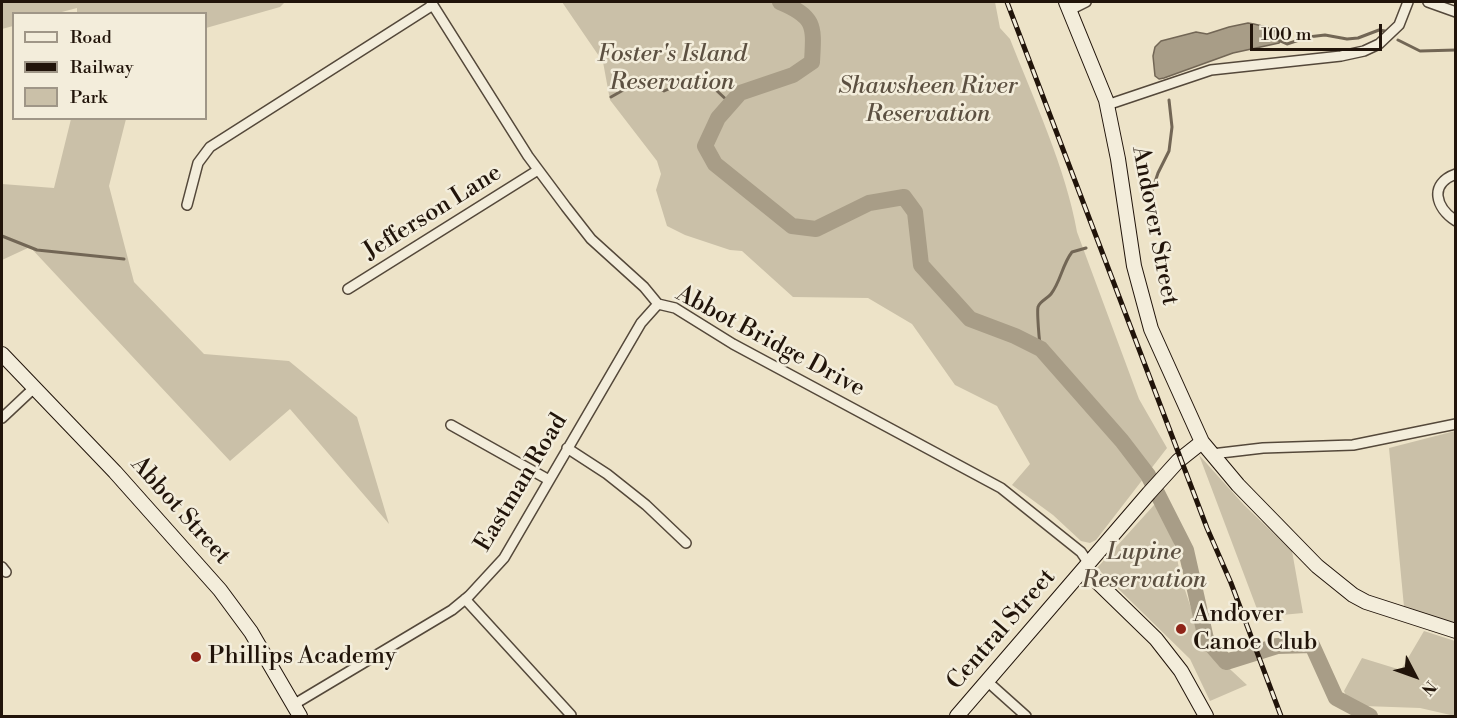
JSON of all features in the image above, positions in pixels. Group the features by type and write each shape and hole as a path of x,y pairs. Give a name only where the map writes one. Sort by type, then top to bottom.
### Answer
{"main road":[{"name":"Andover Street","path":"1068,6 1107,105 1118,159 1134,266 1152,330 1202,442 1238,484 1317,566 1353,595 1388,610 1455,631"},
{"name":"Abbot Street","path":"2,354 116,472 225,597 261,647 296,711"},
{"name":"Central Street","path":"957,717 1149,493 1178,461 1202,442"},
{"path":"1086,567 1156,639 1181,671 1206,717"}],"street":[{"path":"1068,6 1086,2"},
{"path":"1107,105 1210,70 1341,56 1364,51 1379,44 1399,25 1408,2"},
{"path":"1428,2 1455,12"},
{"path":"187,205 198,163 210,147 432,3"},
{"name":"Abbot Bridge Drive","path":"432,3 538,170 591,239 644,287 658,303 675,308 733,344 1001,488 1082,552 1086,567"},
{"name":"Jefferson Lane","path":"348,289 538,170"},
{"path":"1455,174 1442,183 1438,197 1443,211 1455,221"},
{"name":"Eastman Road","path":"296,711 452,610 504,558 641,323 658,303"},
{"path":"2,418 33,388"},
{"path":"1212,454 1263,448 1353,445 1455,424"},
{"path":"451,425 549,480"},
{"path":"567,448 615,480 646,505 686,543"},
{"path":"465,599 571,715"},
{"path":"988,682 1026,717"}],"green space":[{"path":"2,2 285,2 280,7 207,28 207,12 77,12 77,8 62,12 12,12 12,26 2,29"},
{"path":"562,2 995,2 1000,28 1010,39 1057,159 1077,232 1139,399 1167,448 1096,540 1090,543 1081,541 1053,515 1012,485 1030,464 997,406 955,385 912,324 868,298 793,297 742,251 730,250 685,235 667,226 656,190 661,174 657,161 610,100 603,62"},
{"path":"71,120 126,120 109,186 134,282 204,354 289,361 357,417 389,524 290,409 230,461 30,247 2,260 2,184 54,188"},
{"path":"1455,431 1455,624 1404,607 1389,448"},
{"path":"1199,455 1244,505 1292,551 1303,613 1260,617"},
{"name":"Lupine Reservation","path":"1164,494 1181,578 1203,644 1247,685 1210,701 1190,659 1097,568"},
{"path":"1424,631 1455,641 1455,716 1420,708 1364,706 1349,702 1344,691 1362,658 1401,670"}],"shaded area":[{"path":"1248,23 1272,29 1283,38 1279,43 1233,53 1164,78 1159,79 1155,76 1153,56 1155,47 1161,41 1196,32 1207,34"}],"waterway":[{"path":"780,2 792,7 810,24 813,40 812,62 793,75 740,93 718,118 705,146 715,164 792,226 816,229 869,203 904,197 915,212 921,265 970,319 1015,336 1041,349 1122,441 1148,475 1186,550 1206,639 1226,662 1277,646 1312,645 1336,698 1370,716"},
{"path":"1278,40 1287,44 1308,37 1325,35 1347,39 1358,38 1379,30 1385,31"},
{"path":"1398,40 1420,51 1456,50"},
{"path":"611,97 641,80 664,91 700,75 731,104"},
{"path":"1147,201 1169,151 1172,127 1169,100"},
{"path":"2,236 37,250 124,259"},
{"path":"1041,349 1038,307 1054,289 1072,252 1086,248"}],"railway":[{"path":"1007,2 1281,716"}],"place":[{"name":"Andover Canoe Club","path":"1181,629"},
{"name":"Phillips Academy","path":"196,657"}],"park label":[{"name":"Foster's Island Reservation","path":"672,69"},
{"name":"Shawsheen River Reservation","path":"928,101"}]}
